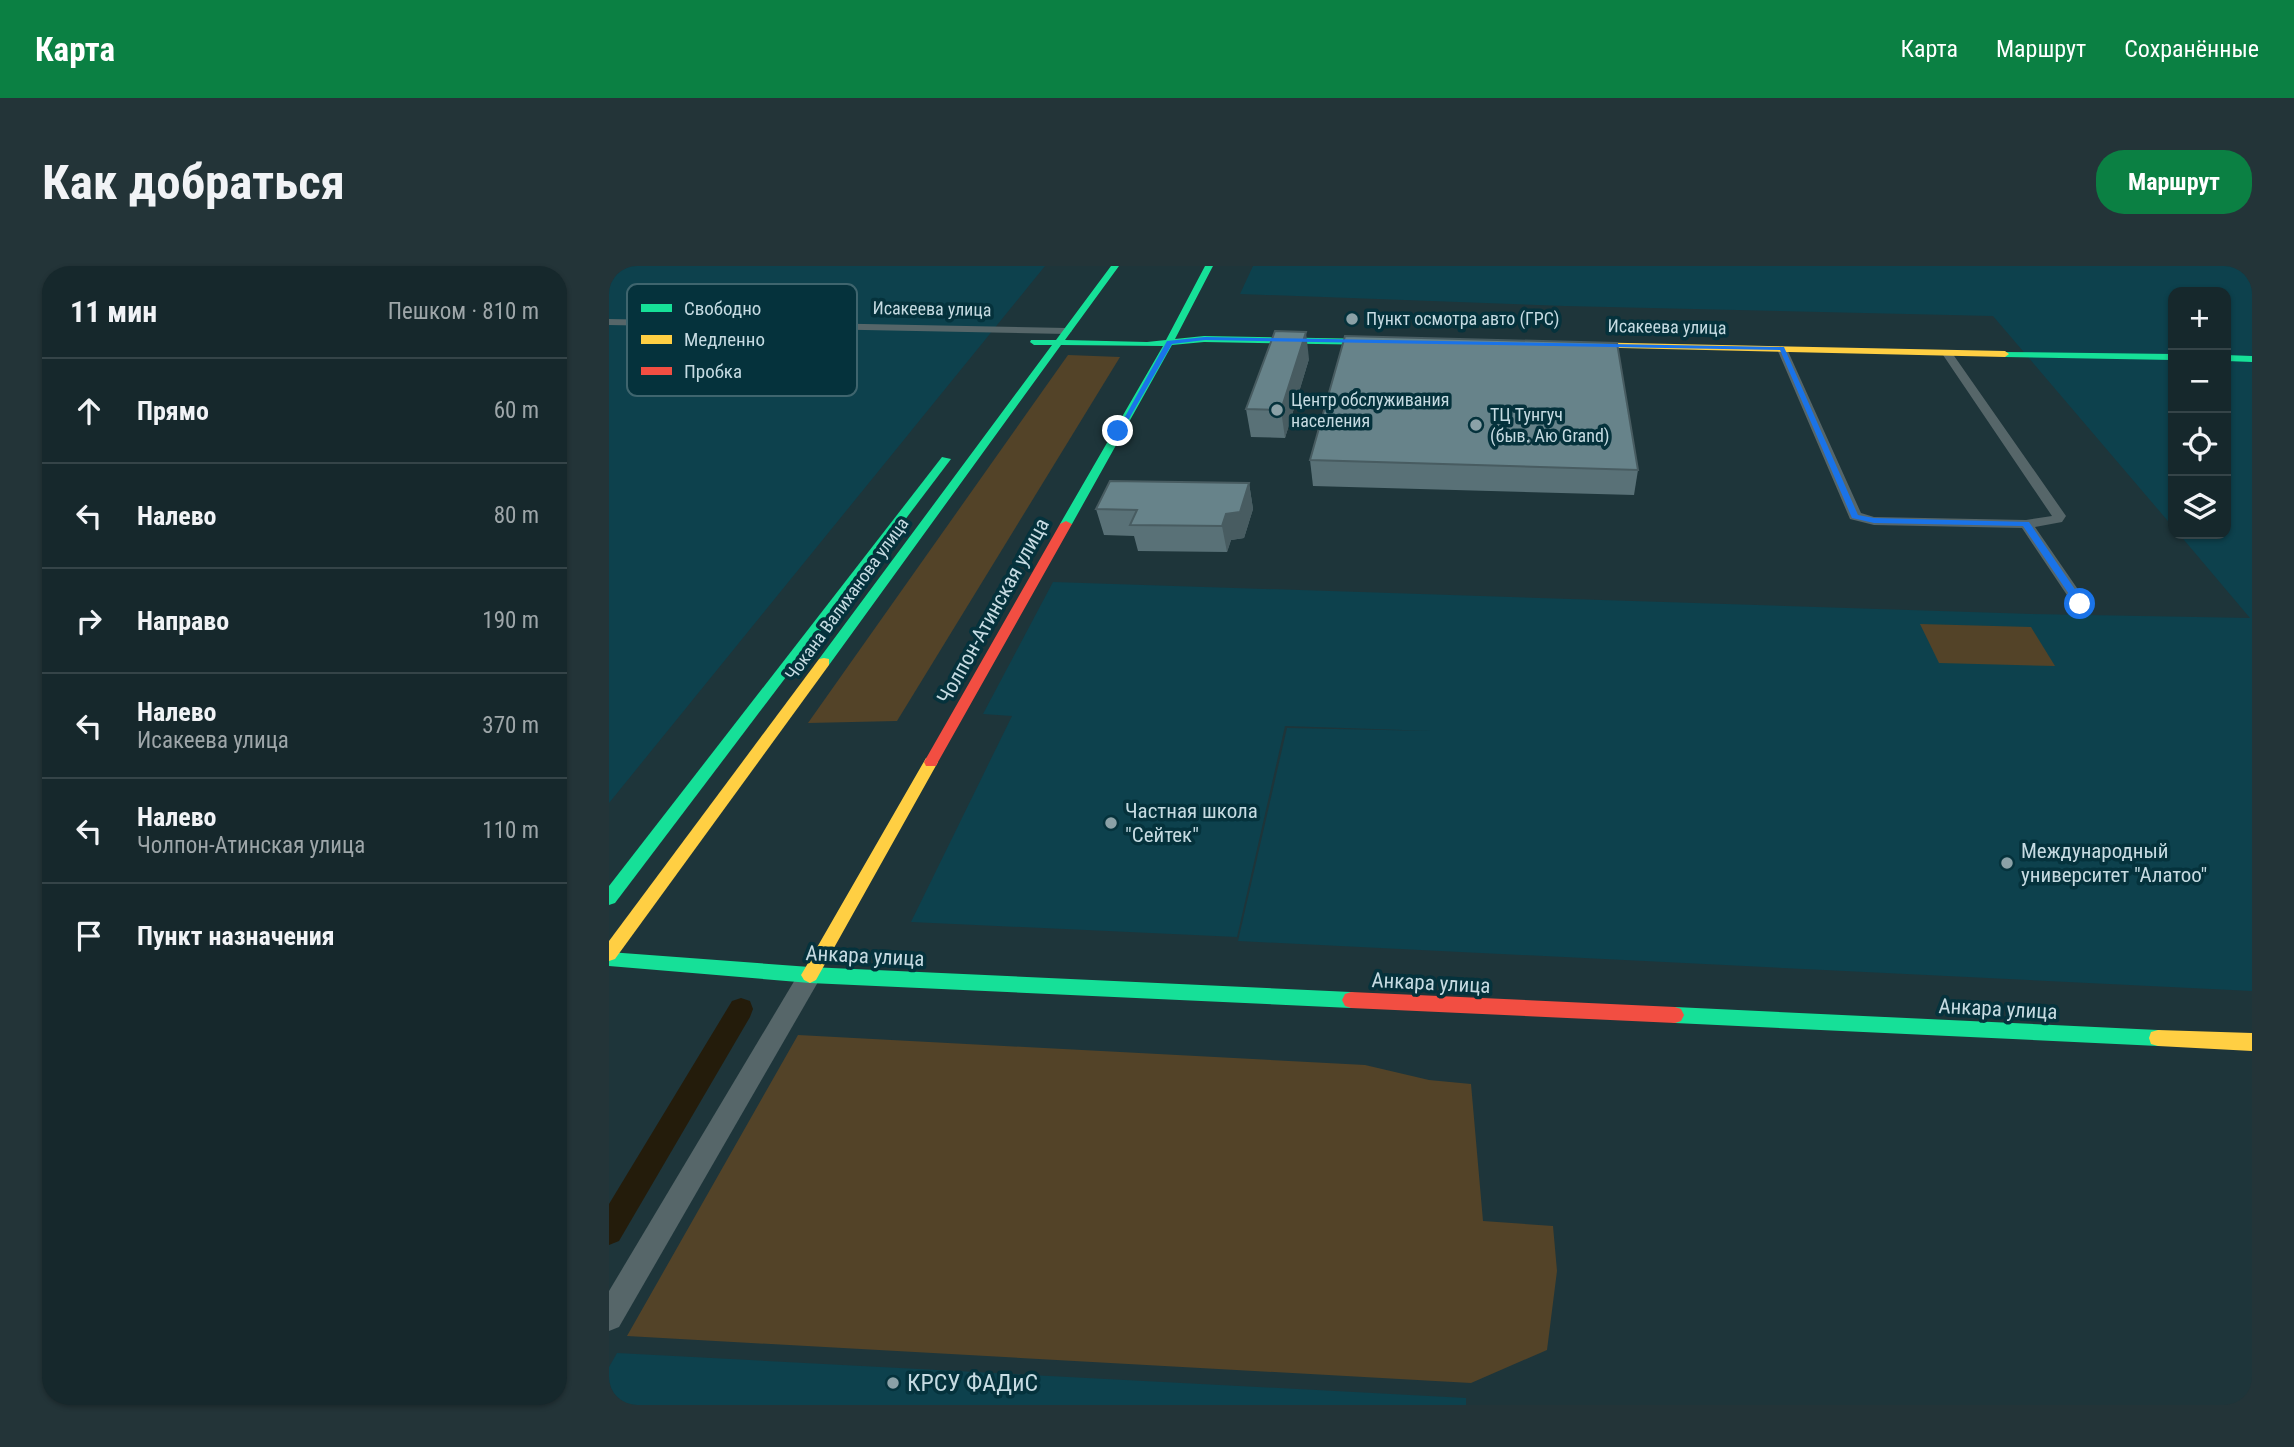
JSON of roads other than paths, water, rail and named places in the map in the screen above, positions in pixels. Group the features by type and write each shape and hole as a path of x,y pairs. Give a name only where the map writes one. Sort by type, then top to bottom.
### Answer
{"main road":[{"name":"Чокана Валиханова улица","path":"609,956 1115,266"},
{"name":"Чолпон-Атинская улица","path":"810,975 1169,343 1209,266"},
{"path":"1034,343 1059,310"},
{"name":"Исакеева улица","path":"1034,343 1063,337 1140,345 1205,339 1392,342"},
{"name":"Исакеева улица","path":"1564,345 2168,357"},
{"path":"2231,358 2252,359"},
{"name":"Чокана Валиханова улица","path":"609,898 958,444"},
{"path":"908,510 935,510"},
{"name":"Анкара улица","path":"609,956 810,975 2252,1042"}],"street":[{"name":"Исакеева улица","path":"609,322 627,323"},
{"name":"Исакеева улица","path":"857,334 1034,343"},
{"path":"1782,349 1854,516 1874,521 2026,523 2057,519 2059,516 1946,352"},
{"path":"2026,523 2080,604"},
{"path":"609,1317 810,975"}],"waterway":[{"path":"609,1231 741,1009"}],"place":[{"name":"Пункт осмотра авто (ГРС)","path":"1352,319"},
{"name":"Центр обслуживания населения","path":"1277,410"},
{"name":"ТЦ Тунгуч (быв. Аю Grand)","path":"1476,425"},
{"name":"Частная школа \"Сейтек\"","path":"1111,823"},
{"name":"Международный университет \"Алатоо\"","path":"2007,863"},
{"name":"КРСУ ФАДиС","path":"893,1383"}]}
